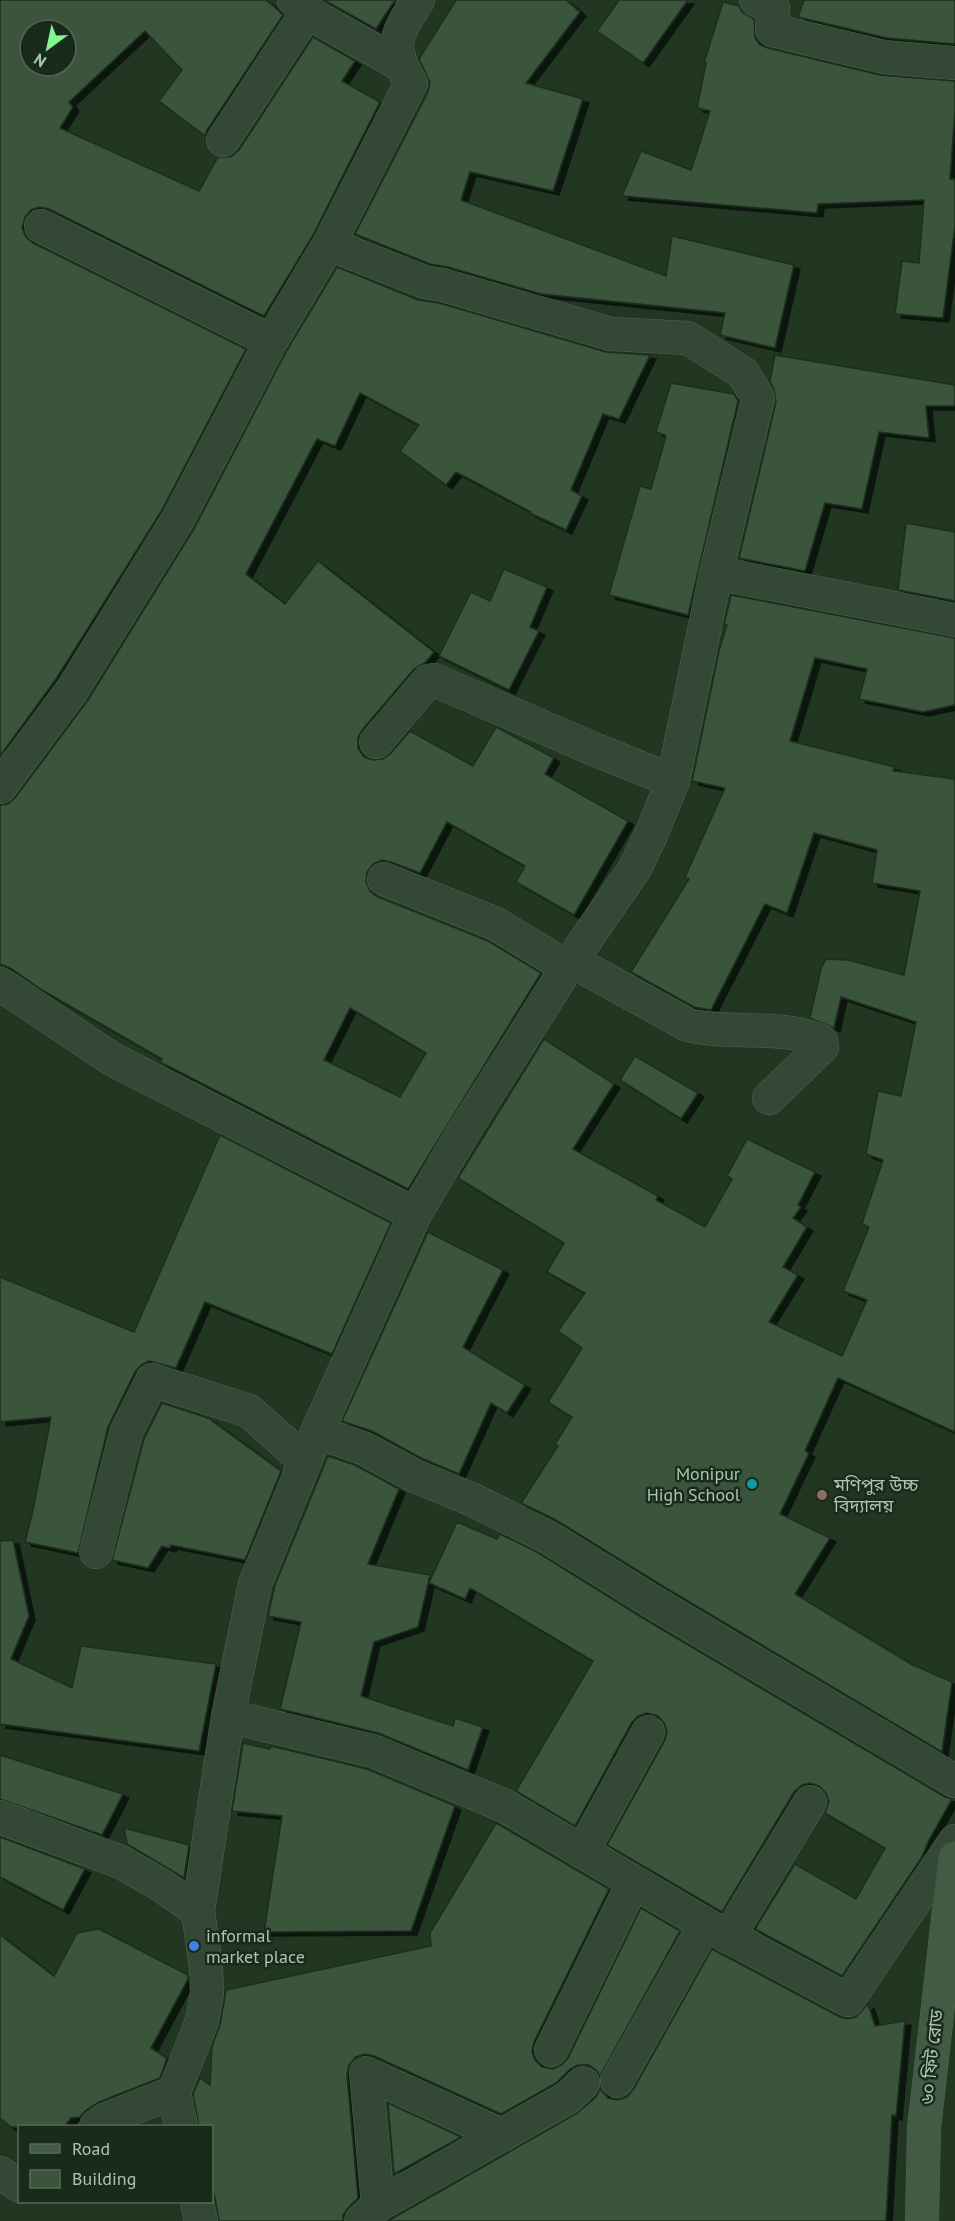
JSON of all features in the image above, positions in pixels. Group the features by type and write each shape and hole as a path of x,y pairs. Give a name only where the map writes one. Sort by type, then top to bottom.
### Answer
{"street":[{"path":"0,787 72,690 178,519 271,341 329,244 411,83 399,64 395,50 401,28 418,0"},
{"path":"756,0 773,7 772,30 884,57 955,63"},
{"path":"223,140 301,6 399,64"},
{"path":"41,226 271,341"},
{"path":"181,2125 174,2092 202,2021 207,1993 206,1967 198,1911 228,1716 255,1584 311,1447 415,1214 460,1136 570,964 635,868 673,781 716,573 758,398 743,373 688,338 611,334 443,285 425,282 329,244"},
{"path":"716,573 955,620"},
{"path":"376,742 428,681 434,680 673,781"},
{"path":"384,879 496,924 688,1024 706,1029 805,1034 821,1041 822,1047 770,1098"},
{"path":"0,984 112,1059 415,1214"},
{"path":"96,1552 126,1432 152,1380 249,1411 311,1447 363,1448 413,1475 473,1500 546,1536 666,1610 955,1781"},
{"path":"228,1716 373,1751 505,1806 633,1883 848,2000 955,1841"},
{"path":"582,1852 648,1732"},
{"path":"617,2080 717,1930 810,1802"},
{"path":"0,1818 121,1862 161,1885 198,1911"},
{"name":"৬০ ফিট রোড","path":"921,2221 924,2128 955,1858"},
{"path":"551,2050 633,1883"},
{"path":"502,2135 366,2073 370,2213 567,2098 583,2083"},
{"path":"98,2125 105,2119 174,2092"},
{"path":"0,2174 18,2185"},
{"path":"197,2203 201,2221"}],"building":[{"path":"0,0 266,0 283,15 205,136 159,101 182,70 145,31 69,102 73,107 60,128 199,191 218,157 231,157 239,150 313,37 355,61 342,81 380,102 313,235 264,316 49,209 39,207 31,210 25,217 22,228 26,237 33,243 246,349 162,510 56,679 0,756"},
{"path":"324,0 395,0 376,29"},
{"path":"456,0 566,0 580,12 526,83 583,99 553,191 470,172 461,200 666,276 672,236 794,265 775,348 720,335 725,313 541,294 448,267 430,264 355,234 428,92 430,82 419,59"},
{"path":"619,0 688,0 643,63 597,31"},
{"path":"804,0 955,0 955,44 887,38 798,17"},
{"path":"723,2 739,6 742,12 754,19 755,38 760,45 768,48 880,75 955,81 950,179 955,179 955,226 943,318 895,314 902,261 919,263 924,200 818,204 817,213 622,196 641,151 691,170 710,111 697,108 706,63 704,63"},
{"path":"337,267 418,300 439,303 606,352 650,355 619,419 603,414 571,490 582,496 566,530 456,472 446,485 400,451 419,425 360,393 335,446 317,439 246,574 285,604 318,561 434,652 426,662 414,669 362,730 358,738 358,748 364,757 373,760 383,759 410,731 473,766 496,727 554,758 545,774 628,821 574,915 516,882 525,866 447,822 420,873 382,860 373,864 367,872 366,882 370,891 376,896 488,941 541,973 408,1189 160,1062 162,1059 0,964 0,805 8,804 15,798 88,700 194,529 287,350","holes":["350,1008 426,1053 400,1097 324,1060"]},
{"path":"775,355 955,385 955,406 926,406 929,438 879,432 862,509 825,503 805,571 739,558 776,402 770,381"},
{"path":"671,383 734,394 738,401 688,615 609,595 640,486 651,489 666,436 656,432"},
{"path":"906,523 955,532 955,601 898,590"},
{"path":"504,569 547,587 530,627 539,631 509,690 439,656 471,592 490,601"},
{"path":"731,595 955,638 955,705 923,712 859,699 867,669 815,658 790,741 895,767 893,771 955,779 955,1432 838,1378 805,1451 809,1453 780,1514 830,1538 795,1594 911,1664 952,1682 942,1752 556,1520 521,1503 558,1446 555,1444 572,1417 548,1402 582,1348 558,1331 585,1293 547,1272 564,1243 458,1178 544,1039 614,1084 573,1149 658,1196 656,1200 705,1227 732,1179 727,1176 747,1139 815,1172 798,1205 801,1207 793,1218 807,1227 783,1267 798,1275 769,1322 842,1356 867,1300 843,1291 869,1227 862,1224 883,1160 866,1154 878,1091 901,1096 916,1022 841,997 834,1028 810,1018 821,969 826,959 848,960 904,975 920,891 872,883 877,850 814,833 787,913 765,904 711,1010 694,1007 631,972 689,879 685,877 725,788 692,781 719,651 727,625 724,625"},
{"path":"635,1056 698,1093 681,1119 620,1080"},
{"path":"220,1135 391,1223 332,1354 205,1302 176,1368 149,1361 135,1372 108,1427 78,1553 25,1542 51,1417 0,1422 0,1277 134,1332"},
{"path":"428,1232 503,1270 463,1347 525,1385 507,1413 491,1403 459,1474 421,1458 372,1431 342,1421"},
{"path":"162,1403 211,1419 281,1471 245,1560 171,1545 170,1548 162,1546 148,1568 112,1560 144,1439"},
{"path":"328,1456 355,1465 399,1489 368,1564 430,1575 418,1627 374,1642 361,1696 453,1726 455,1718 483,1727 468,1770 378,1733 280,1709 301,1622 268,1616 275,1585"},
{"path":"457,1522 497,1539 500,1534 537,1552 646,1620 945,1797 952,1799 922,1857 842,1976 755,1929 795,1864 856,1899 885,1848 825,1813 829,1802 826,1793 819,1786 810,1783 802,1785 794,1792 722,1912 607,1845 665,1740 667,1731 658,1716 647,1713 638,1716 632,1722 575,1826 516,1791 593,1661 470,1588 465,1599 429,1583"},
{"path":"13,1540 29,1616 11,1659 72,1688 81,1646 216,1664 199,1751 0,1724 0,1541"},
{"path":"243,1743 270,1749 271,1746 367,1769 455,1806 411,1931 264,1932 282,1816 232,1811"},
{"path":"0,1755 123,1794 102,1835 0,1799"},
{"path":"496,1823 609,1889 534,2042 532,2052 535,2060 542,2067 553,2069 562,2065 568,2058 641,1908 680,1931 600,2076 589,2065 578,2065 570,2069 556,2083 501,2114 374,2056 365,2054 356,2057 349,2065 347,2075 358,2198 343,2215 343,2221 219,2221 213,2193 213,2125 199,2125 193,2094 200,2078 210,2085 212,2046 220,2025 226,1990 431,1946 430,1933"},
{"path":"124,1828 189,1845 184,1878 127,1844"},
{"path":"0,1837 85,1869 63,1910 0,1877"},
{"path":"99,1929 188,1975 188,1979 151,2048 167,2058 160,2078 99,2102 80,2117 71,2118 66,2125 11,2127 0,2118 0,1935 54,1976 77,1933"},
{"path":"712,1949 840,2017 847,2019 856,2017 868,2004 875,2026 905,2021 896,2116 892,2115 886,2221 388,2221 576,2114 596,2097 600,2089 608,2098 618,2100 627,2097"},
{"path":"388,2103 461,2137 394,2174"}],"place":[{"name":"Monipur High School","path":"752,1484"},
{"name":"মণিপুর উচ্চ বিদ্যালয়","path":"822,1495"},
{"name":"informal market place","path":"194,1946"}]}
